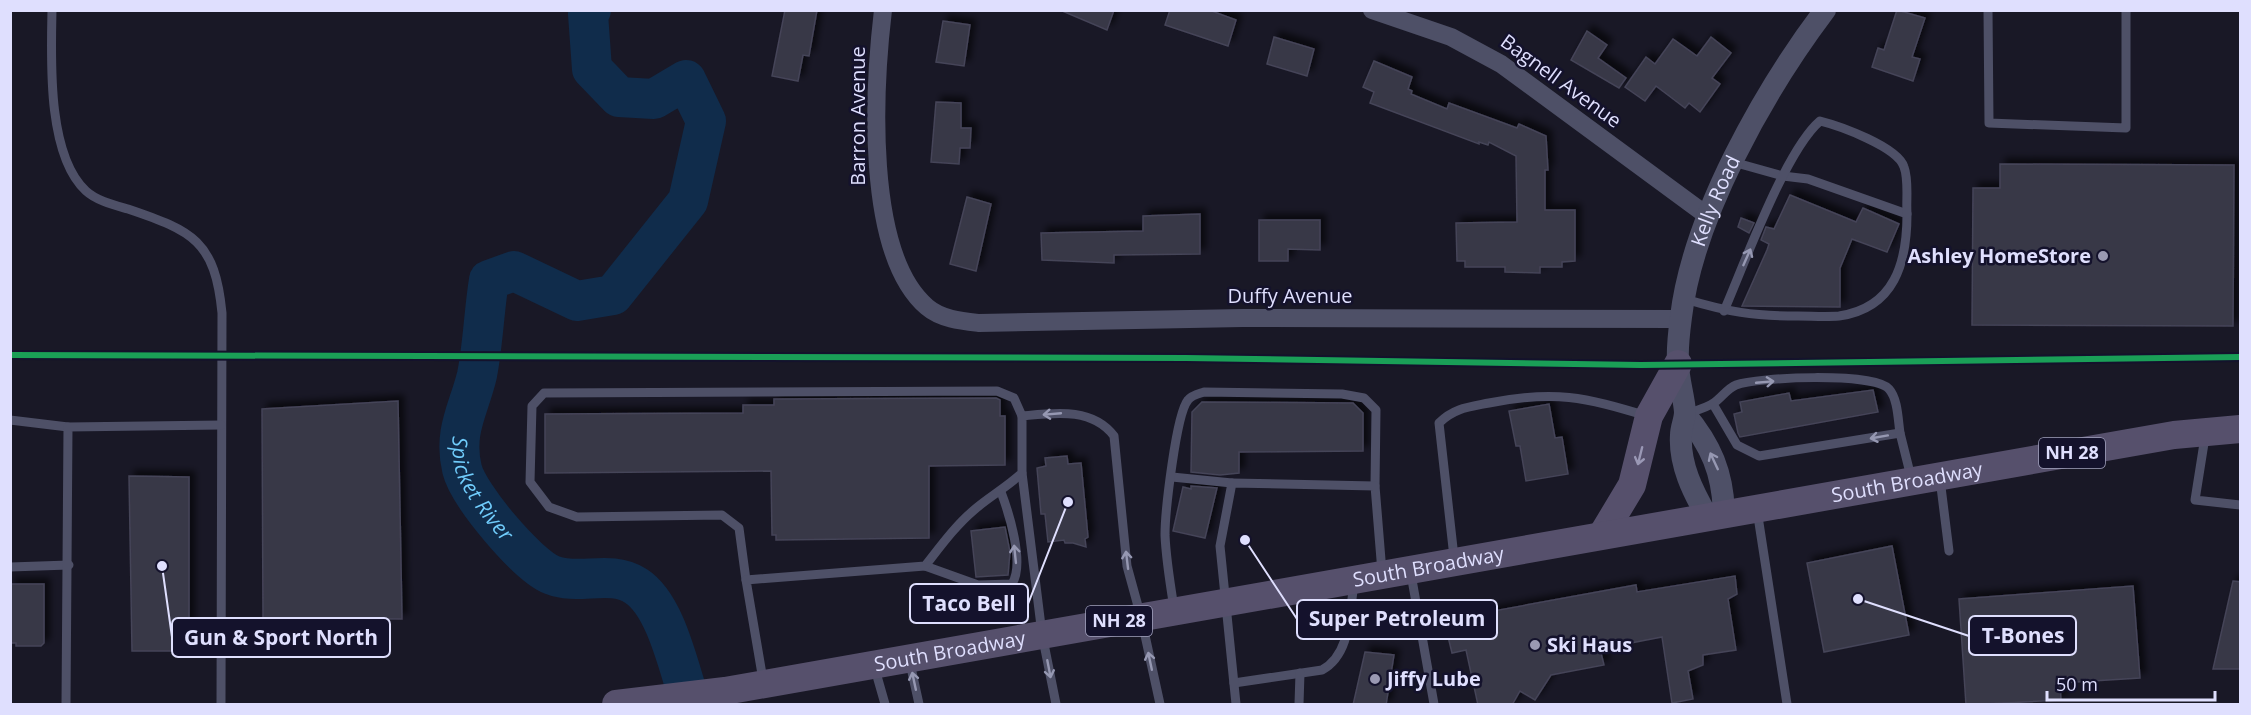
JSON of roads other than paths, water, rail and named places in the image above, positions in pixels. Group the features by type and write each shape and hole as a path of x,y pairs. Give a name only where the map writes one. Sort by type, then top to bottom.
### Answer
{"main road":[{"path":"1602,535 1632,485 1649,416 1678,364"},
{"name":"South Broadway","path":"616,705 725,691 1715,515 2206,431 2241,429"}],"street":[{"name":"Barron Avenue","path":"883,10 877,77 879,184 887,231 910,289"},
{"name":"Bagnell Avenue","path":"1372,10 1451,37 1494,59 1709,217"},
{"name":"Kelly Road","path":"1685,414 1696,428 1716,463 1723,486 1715,515 1695,495 1683,460 1681,435 1685,414 1678,364 1682,309 1709,217 1733,162 1781,75 1825,10"},
{"name":"Duffy Avenue","path":"910,289 928,309 953,320 979,323 1682,309"}],"lane":[{"path":"52,10 51,51 60,140 75,177 86,191 101,200 179,229 197,241 212,260 219,282 222,313 221,705"},
{"path":"1988,10 1989,123 2126,128 2126,10"},
{"path":"1682,309 1724,311 1752,316 1839,316 1860,310 1878,300 1893,282 1903,262 1907,214 1905,169 1900,158 1887,148 1820,121 1812,128 1783,176 1724,311"},
{"path":"1733,162 1783,176 1808,179 1907,214"},
{"path":"1685,414 1713,404 1738,384 1810,378 1858,378 1876,382 1890,389 1900,433 1926,479 1949,551"},
{"path":"763,684 739,528 722,515 578,517 549,507 530,482 532,406 544,393 997,391 1014,398 1022,416 1022,473 1042,634 1056,705"},
{"path":"1175,611 1165,534 1179,418 1188,400 1204,392 1348,394 1364,398 1376,410 1375,486 1368,577 1339,657 1322,670 1234,683"},
{"path":"1455,562 1439,423 1451,411 1517,398 1557,395 1583,398 1649,416"},
{"path":"1713,404 1737,445 1759,456 1900,433"},
{"path":"1022,416 1065,412 1079,414 1107,426 1114,436 1127,566 1141,617 1160,705"},
{"path":"10,420 68,427 221,425"},
{"path":"66,705 69,565 68,427"},
{"path":"2206,431 2195,500 2241,505"},
{"path":"925,566 946,538 974,510 1001,492 1022,473"},
{"path":"1172,477 1232,483 1375,486"},
{"path":"1232,483 1220,546 1236,705"},
{"path":"746,580 925,566 978,585 1012,584 1017,570 1012,527 1001,492"},
{"path":"1757,508 1787,705"},
{"path":"10,567 69,565"},
{"path":"1411,569 1434,705"},
{"path":"909,657 919,705"},
{"path":"874,663 885,705"},
{"path":"1299,705 1300,673"}],"waterway":[{"name":"Spicket River","path":"591,10 588,14 592,69 619,97 654,99 686,80 706,121 688,201 613,295 577,301 514,271 489,280 477,375 463,420 459,443 462,469 475,495 500,528 541,569 562,578 605,578 626,581 647,595 656,608 671,640 691,704"}],"place":[{"name":"Ashley HomeStore","path":"2103,256"},
{"name":"Taco Bell","path":"1068,502"},
{"name":"Super Petroleum","path":"1245,540"},
{"name":"Gun & Sport North","path":"162,566"},
{"name":"T-Bones","path":"1858,599"},
{"name":"Ski Haus","path":"1535,645"},
{"name":"Jiffy Lube","path":"1375,679"}]}
